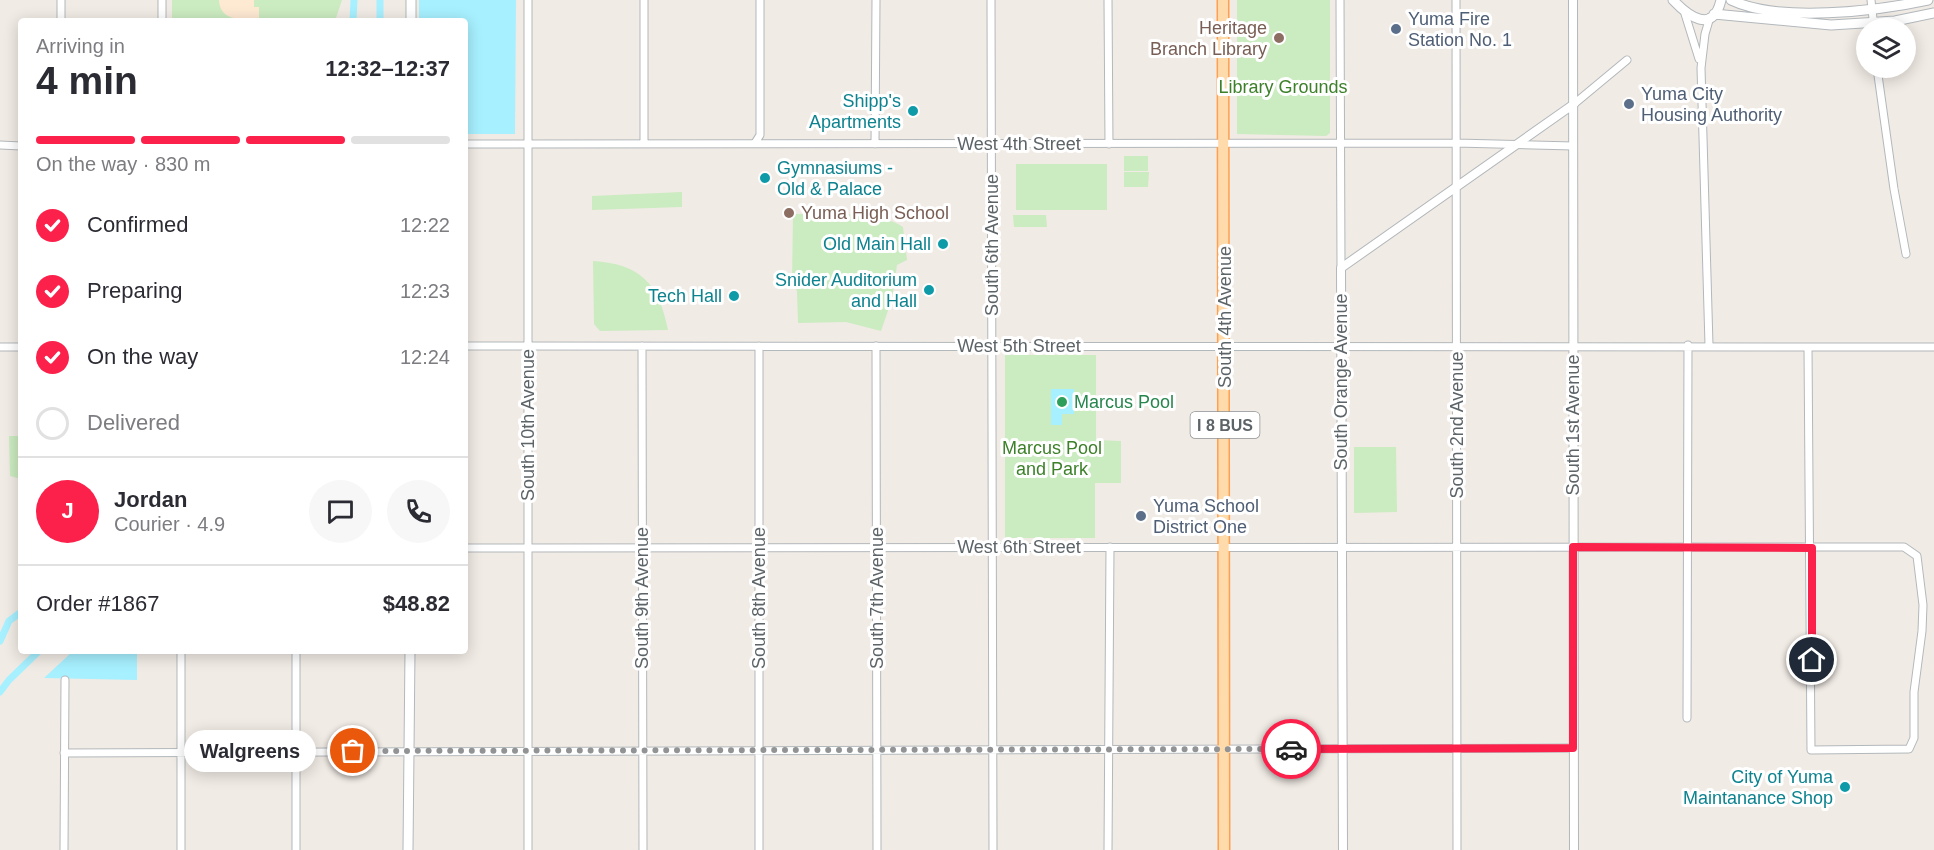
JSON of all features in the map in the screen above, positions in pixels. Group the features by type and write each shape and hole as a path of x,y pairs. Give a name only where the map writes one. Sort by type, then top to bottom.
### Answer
{"main road":[{"path":"411,0 411,18"},
{"name":"South 4th Avenue","path":"1223,0 1224,850"},
{"path":"1673,0 1697,20 1712,16 1797,24 1856,26"},
{"path":"1712,16 1721,0"},
{"path":"1731,0 1749,7 1823,12 1928,0"},
{"path":"1911,18 1934,13"},
{"path":"408,850 410,654"}],"street":[{"path":"61,0 61,18"},
{"path":"162,0 162,18"},
{"name":"South 10th Avenue","path":"528,0 528,850"},
{"path":"644,0 644,144"},
{"path":"755,143 760,135 760,0"},
{"path":"876,0 876,144"},
{"name":"South 6th Avenue","path":"991,0 993,850"},
{"path":"1108,0 1109,144"},
{"path":"1340,0 1341,268"},
{"name":"South 2nd Avenue","path":"1456,0 1457,850"},
{"name":"South 1st Avenue","path":"1573,0 1574,850"},
{"path":"1682,8 1701,68"},
{"path":"1709,345 1701,68 1705,34 1712,16"},
{"name":"South Orange Avenue","path":"1342,850 1341,268 1574,104 1628,60"},
{"path":"1878,78 1906,254"},
{"name":"West 4th Street","path":"468,144 1456,143 1573,146"},
{"path":"0,146 18,146"},
{"path":"1687,718 1688,345"},
{"name":"West 5th Street","path":"468,346 1709,345 1934,347"},
{"name":"South 9th Avenue","path":"642,346 643,850"},
{"name":"South 8th Avenue","path":"759,346 759,850"},
{"name":"South 7th Avenue","path":"876,346 877,850"},
{"path":"0,347 18,347"},
{"path":"1809,347 1812,548"},
{"path":"1108,850 1110,547"},
{"name":"West 6th Street","path":"468,548 1904,547 1913,551 1917,556 1923,605 1914,692 1914,738 1909,749 1812,750 1812,548"},
{"path":"181,654 181,850"},
{"path":"296,654 296,850"},
{"path":"64,850 65,680"},
{"path":"64,753 1573,748"}],"green space":[{"path":"172,0 342,0 336,18 172,18"},
{"name":"Library Grounds","path":"1237,0 1330,0 1330,133 1326,136 1237,134"},
{"path":"1124,156 1148,156 1148,171 1124,171"},
{"path":"1016,164 1107,164 1107,210 1016,210"},
{"path":"1124,172 1149,172 1148,187 1124,187"},
{"path":"682,192 682,207 592,210 592,196"},
{"path":"793,214 866,216 880,218 903,227 907,260 897,265 892,299 881,331 846,322 798,323 797,291 792,283"},
{"path":"1013,215 1046,215 1047,227 1014,227"},
{"path":"593,261 624,267 645,279 659,300 668,330 600,331 594,324"},
{"name":"Marcus Pool and Park","path":"1005,355 1096,355 1096,440 1121,441 1121,483 1095,483 1095,538 1005,538"},
{"path":"9,436 18,436 18,478 10,476"},
{"path":"1354,447 1396,447 1397,512 1354,513"}],"sand":[{"path":"219,0 254,0 254,7 259,7 259,18 233,18 223,12"}],"water":[{"path":"419,0 516,0 515,134 468,134 468,18 419,18"},
{"name":"Marcus Pool","path":"1051,389 1074,389 1074,414 1062,414 1062,425 1051,425"},
{"path":"70,654 137,654 137,680 44,678"}],"waterway":[{"path":"353,18 354,0"},
{"path":"380,0 380,18"},
{"path":"0,641 9,621 18,614"},
{"path":"0,692 36,654"}],"way so far":[{"path":"353,751 1291,749"}],"place":[{"name":"Yuma Fire Station No. 1","path":"1396,29"},
{"name":"Heritage Branch Library","path":"1279,38"},
{"name":"Yuma City Housing Authority","path":"1629,104"},
{"name":"Shipp's Apartments","path":"913,111"},
{"name":"Gymnasiums - Old & Palace","path":"765,178"},
{"name":"Yuma High School","path":"789,213"},
{"name":"Old Main Hall","path":"943,244"},
{"name":"Snider Auditorium and Hall","path":"929,290"},
{"name":"Tech Hall","path":"734,296"},
{"name":"Marcus Pool","path":"1062,402"},
{"name":"Yuma School District One","path":"1141,516"},
{"name":"Walgreens","path":"353,751"},
{"name":"City of Yuma Maintanance Shop","path":"1845,787"}],"route":[{"path":"1291,749 1573,748 1573,547 1812,548 1812,660"}]}
